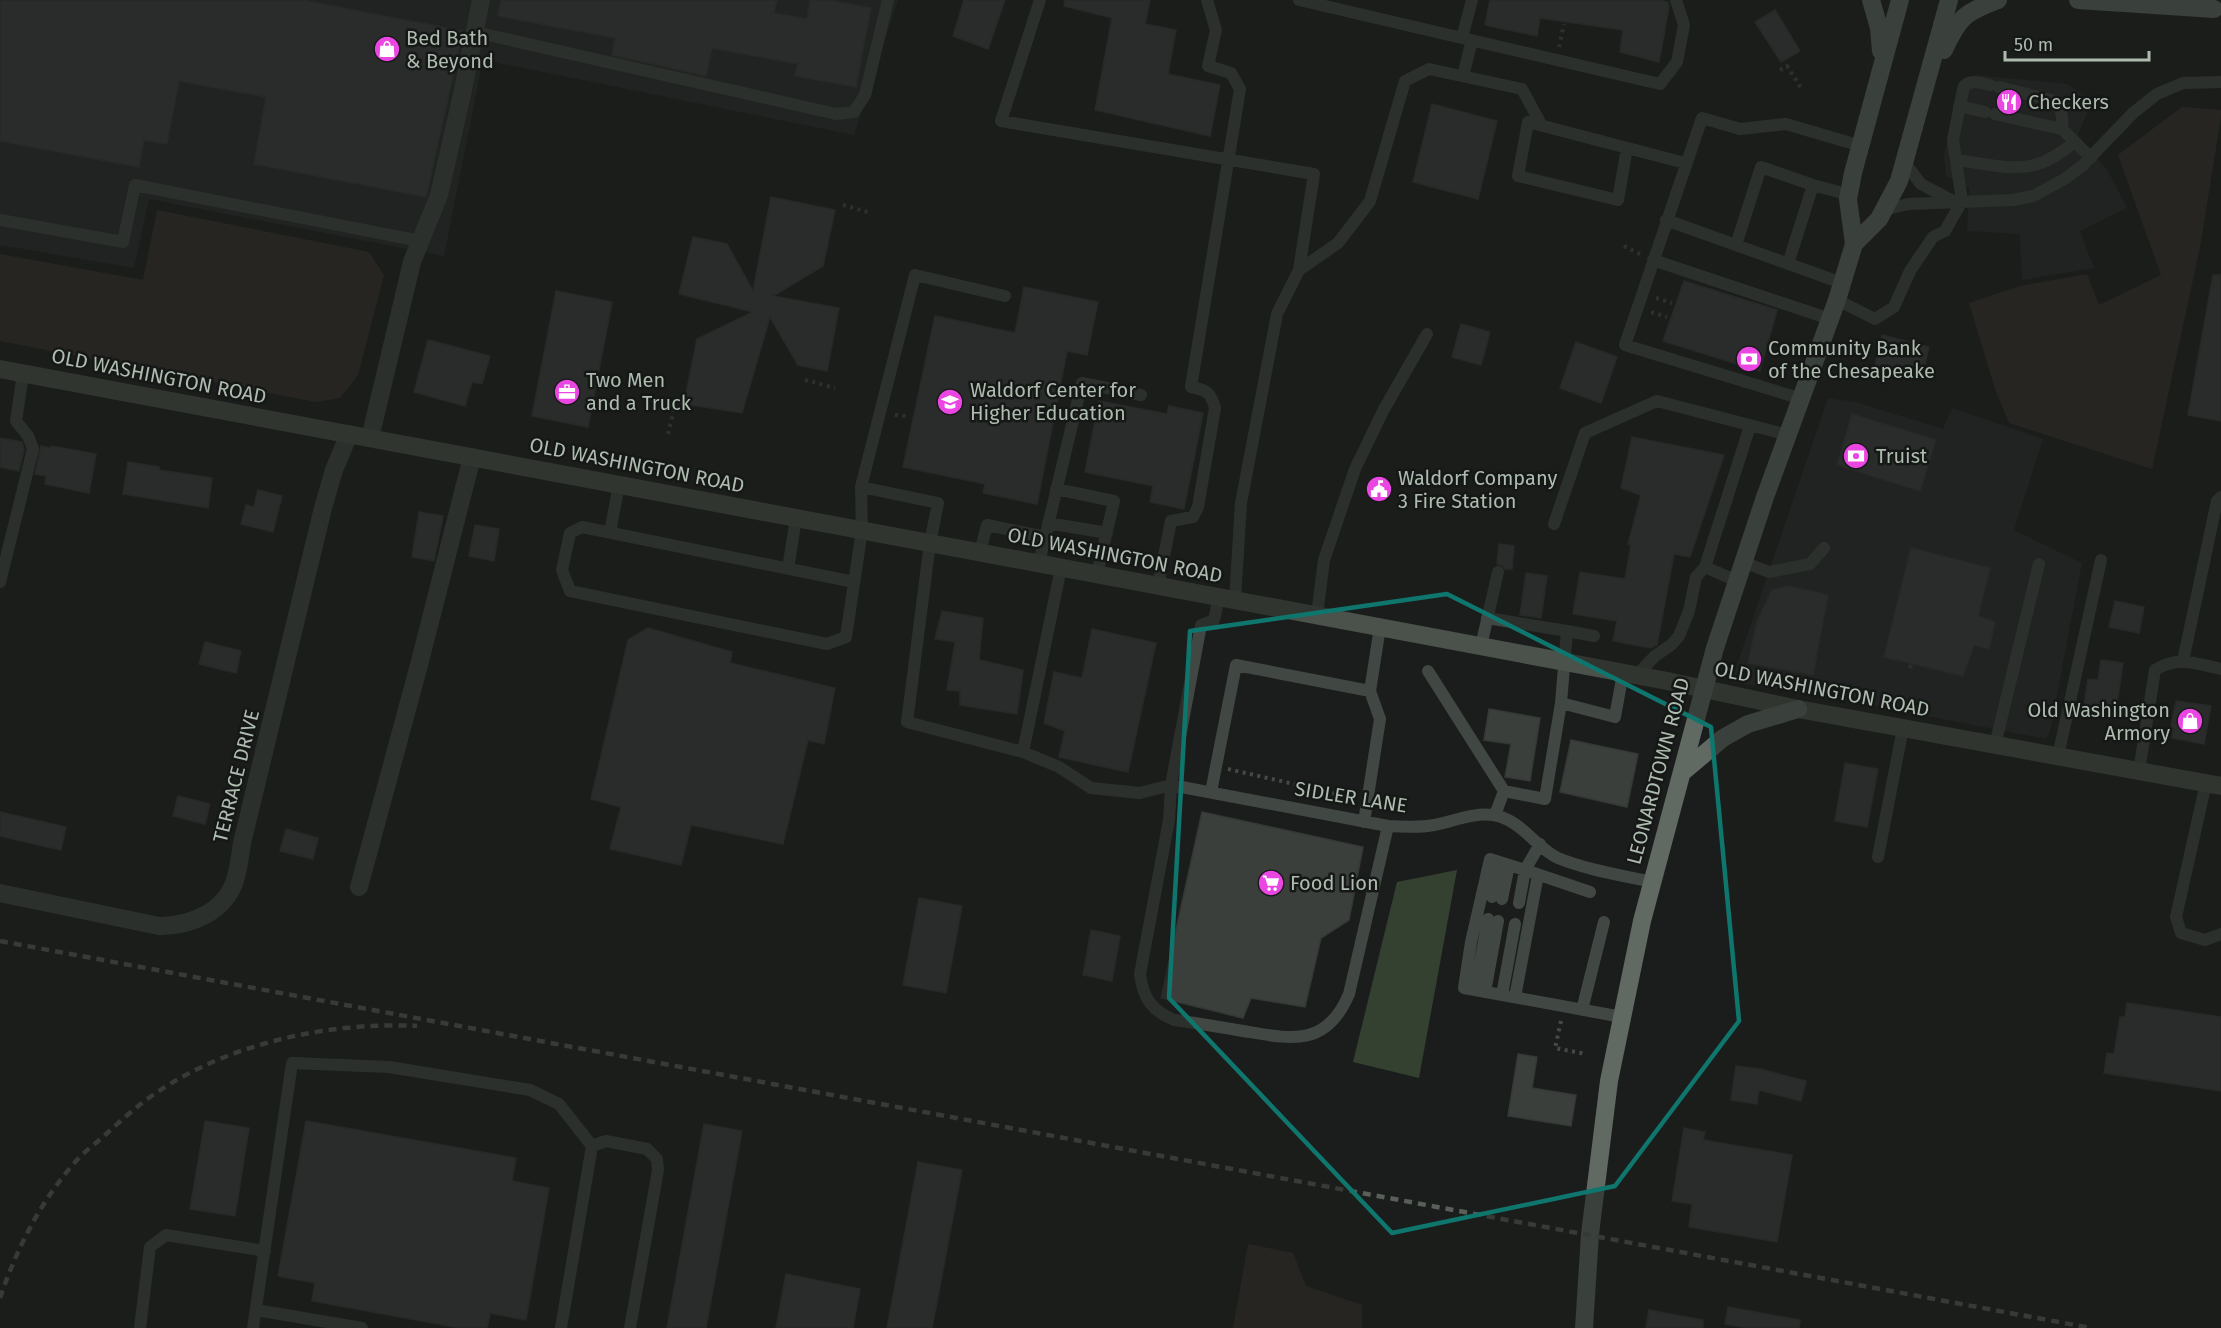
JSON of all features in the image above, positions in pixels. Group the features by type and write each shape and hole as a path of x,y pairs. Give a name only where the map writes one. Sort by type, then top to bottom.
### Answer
{"highway":[{"path":"1871,0 1879,28 1881,47 1874,98"},
{"name":"LEONARDTOWN ROAD","path":"1584,1328 1590,1234 1609,1081 1652,882 1684,771 1704,688 1743,562 1840,291 1854,244 1848,199 1900,0"},
{"name":"LEONARDTOWN ROAD","path":"1854,244 1879,219 1899,181 1949,0"},
{"path":"1919,107 1955,26 1974,9 1998,0"},
{"path":"2078,0 2218,10"},
{"path":"2173,0 2218,10"},
{"path":"1684,771 1723,738 1748,724 1798,709"}],"main road":[{"name":"OLD WASHINGTON ROAD","path":"0,369 1630,674 1798,709 2213,784"}],"street":[{"path":"370,438 412,262 439,195 480,0"},
{"name":"TERRACE DRIVE","path":"0,893 159,926 191,921 220,906 235,880 323,508 334,470 349,434"},
{"path":"359,887 472,457"}],"lane":[{"path":"475,32 836,114 854,112 865,95 888,0"},
{"path":"1040,0 1001,121 1314,174 1299,270 1277,314 1241,503 1227,599 1214,620 1201,625 1171,785 1170,820 1140,974 1142,988 1159,1014 1174,1020 1289,1039 1312,1035 1327,1027 1342,1010 1349,994 1388,826"},
{"path":"1158,586 1171,521 1193,517 1198,507 1215,408 1211,395 1205,390 1191,387 1240,89 1231,73 1208,66 1216,30 1207,0"},
{"path":"1299,0 1660,84 1677,63 1684,25 1676,0"},
{"path":"1463,76 1472,0"},
{"path":"1299,270 1338,243 1370,201 1405,81 1429,69 1522,89 1542,126"},
{"path":"1666,220 1788,264 1840,291 1875,319 1894,307 1910,271 1933,237 1945,231 1958,201 1957,160 1953,140 1964,86 1968,82 1994,86 2054,101 2061,112 2062,129"},
{"path":"1884,210 1908,204 2013,200 2033,196 2063,180 2091,158 2133,113 2157,94 2183,83 2221,82"},
{"path":"1959,106 2062,129 2091,158"},
{"path":"1802,399 1625,345 1702,118 1740,129 1786,124 1861,146"},
{"path":"1628,148 1618,200 1518,176 1528,122 1542,126 1628,148 1685,163"},
{"path":"1957,160 2024,167 2038,164 2075,142"},
{"path":"1904,162 1921,184 1958,201"},
{"path":"1736,245 1761,167 1850,195"},
{"path":"0,220 123,242 135,185 420,241"},
{"path":"1788,264 1813,185"},
{"path":"1653,260 1830,319"},
{"path":"854,582 582,527 570,533 562,570 570,591 827,644 846,637 862,530 861,487 915,275 1005,296"},
{"path":"1317,615 1324,560 1355,469 1383,411 1427,334"},
{"path":"0,582 33,449 28,436 16,421 23,374"},
{"path":"1039,563 1082,383 1141,395"},
{"path":"1554,524 1585,433 1657,401 1788,435"},
{"path":"1561,703 1615,717 1630,674 1671,645 1679,636 1689,610 1696,577 1705,567 1750,426"},
{"path":"610,532 619,485"},
{"path":"861,487 938,503 930,543 908,722 1023,752 1059,767 1091,788 1140,793 1171,785"},
{"path":"1056,489 1114,501 1097,574"},
{"path":"2183,661 2217,501 2221,497"},
{"path":"788,569 796,518"},
{"path":"1048,523 1107,533"},
{"path":"980,552 987,525 1045,537"},
{"path":"1743,562 1769,572 1810,564 1824,548"},
{"path":"2058,756 2101,560"},
{"path":"1995,745 2039,564"},
{"path":"1705,567 1737,581"},
{"path":"1023,752 1061,568"},
{"path":"1480,646 1498,572"},
{"path":"1487,618 1594,636"},
{"path":"1364,822 1380,719 1370,691 1380,627"},
{"path":"1428,671 1504,791 1545,799 1561,703 1567,631"},
{"path":"2139,771 2155,670 2164,664 2178,660 2221,669"},
{"path":"1212,792 1236,665 1370,691"},
{"path":"1878,857 1903,728"},
{"path":"2213,784 2176,917 2181,933 2205,940 2221,934"},
{"name":"SIDLER LANE","path":"1171,785 1388,826 1432,826 1473,817 1495,815"},
{"path":"1504,791 1495,815 1522,829 1557,857 1599,870 1652,882"},
{"path":"1519,903 1525,870 1540,844"},
{"path":"1590,892 1490,859 1471,942 1464,988 1622,1017"},
{"path":"1497,898 1504,863"},
{"path":"1515,998 1538,875"},
{"path":"1480,991 1493,920"},
{"path":"1582,1010 1604,922"},
{"path":"1502,995 1515,924"},
{"path":"253,1328 292,1063 389,1067 530,1090 560,1104 592,1146 561,1328"},
{"path":"592,1146 606,1141 647,1149 657,1159 658,1170 630,1328"},
{"path":"140,1328 150,1247 166,1235 264,1251"},
{"path":"256,1310 362,1328"}],"path":[{"path":"1556,60 1564,24"},
{"path":"1780,70 1787,66 1801,88"},
{"path":"843,206 871,213"},
{"path":"805,380 834,388"},
{"path":"668,434 675,405"},
{"path":"1216,767 1306,788"},
{"path":"1325,792 1367,799"},
{"path":"1564,1007 1555,1048 1586,1054"}],"highlighted area":[{"path":"1447,594 1711,727 1739,1021 1615,1186 1392,1233 1169,998 1190,631"}],"shaded area":[{"path":"0,0 898,0 854,135 483,60 444,256 149,199 134,268 0,245"},
{"path":"1975,75 2068,84 2092,101 2078,135 2108,171 2127,208 2080,231 2094,268 2022,280 2020,234 1967,231 1969,188 1946,176 1944,156 1957,85"},
{"path":"2182,107 2221,110 2221,117 2200,247 2152,469 2009,423 1995,389 1969,303 2020,286 2087,274 2099,305 2161,275 2118,155"},
{"path":"157,210 369,252 384,275 358,375 340,398 316,402 0,341 0,254 143,280"},
{"path":"1828,398 1859,403 1943,429 1952,408 2043,439 2014,530 2082,563 2050,732 2046,739 1865,704 1731,682"},
{"path":"1457,870 1419,1078 1353,1062 1397,882"},
{"path":"1248,1244 1293,1253 1306,1286 1362,1305 1362,1328 1233,1328"}],"building":[{"path":"0,0 302,0 463,31 426,197 254,164 266,97 179,81 167,144 144,140 139,167 0,141"},
{"path":"501,0 777,0 774,13 807,19 810,0 829,0 871,8 856,87 795,76 798,64 712,48 706,76 612,55 615,38 498,16"},
{"path":"964,0 1005,0 988,49 953,36"},
{"path":"1065,0 1150,0 1145,24 1176,30 1168,74 1220,85 1210,136 1095,110 1112,18 1064,6"},
{"path":"1490,0 1660,0 1668,2 1659,62 1620,52 1623,30 1540,18 1537,36 1485,25"},
{"path":"1775,10 1800,51 1781,62 1755,22"},
{"path":"1432,104 1497,121 1478,199 1413,182"},
{"path":"771,197 835,210 823,266 773,296 839,308 827,371 798,365 770,317 742,413 684,404 697,339 753,312 679,294 693,237 727,244 753,291"},
{"path":"2213,275 2221,275 2221,421 2188,415"},
{"path":"1684,281 1777,310 1760,371 1663,341"},
{"path":"1024,287 1098,302 1087,355 1067,351 1037,504 983,493 985,484 903,467 935,316 1015,333"},
{"path":"556,291 612,302 588,427 532,416"},
{"path":"1461,324 1490,332 1481,365 1452,357"},
{"path":"1882,335 1929,347 1922,376 1875,365"},
{"path":"428,340 490,356 482,384 472,382 465,406 414,392"},
{"path":"1576,342 1617,357 1601,403 1560,388"},
{"path":"1099,401 1167,414 1169,406 1203,413 1184,509 1150,502 1153,486 1085,472"},
{"path":"1852,414 1936,440 1920,491 1837,465"},
{"path":"1632,437 1724,455 1690,557 1674,554 1657,645 1651,648 1613,641 1617,621 1573,614 1580,572 1625,579 1631,545 1628,544 1641,495 1621,488"},
{"path":"0,438 22,442 24,450 19,471 0,467"},
{"path":"41,446 96,454 89,493 45,484 46,476 35,474"},
{"path":"128,462 159,467 159,470 212,478 208,508 123,494"},
{"path":"258,490 282,496 273,532 241,524 246,505 254,507"},
{"path":"419,512 443,516 434,561 412,557"},
{"path":"475,525 499,529 494,561 469,556"},
{"path":"1499,544 1514,546 1512,569 1505,569 1497,564"},
{"path":"1911,548 1990,568 1978,616 1995,622 1989,649 1974,645 1963,676 1884,657"},
{"path":"1526,573 1547,576 1541,618 1520,615"},
{"path":"1789,586 1828,595 1813,675 1748,663 1757,621 1772,590"},
{"path":"2115,601 2144,607 2139,633 2109,627"},
{"path":"942,611 983,618 979,660 1023,670 1017,714 960,705 960,691 947,690 955,642 935,639"},
{"path":"648,628 732,652 730,663 835,688 824,744 808,740 783,844 691,825 681,865 610,849 621,807 591,799 628,640"},
{"path":"1092,629 1156,643 1128,772 1059,757 1065,731 1044,723 1054,672 1082,678"},
{"path":"205,642 241,651 236,673 199,664"},
{"path":"2101,660 2123,663 2115,718 2083,713 2088,679 2098,680"},
{"path":"2176,701 2211,706 2204,744 2172,738 2173,731 2170,731"},
{"path":"1489,709 1540,718 1530,781 1505,777 1511,744 1484,740"},
{"path":"1571,740 1638,754 1627,807 1560,792"},
{"path":"1845,763 1878,769 1867,827 1835,821"},
{"path":"178,796 210,804 205,824 173,816"},
{"path":"0,812 66,827 61,850 0,836"},
{"name":"Food Lion","path":"1202,812 1363,847 1349,920 1321,938 1305,1007 1251,998 1243,1018 1161,998"},
{"path":"286,829 318,838 313,859 280,851"},
{"path":"919,898 962,906 946,993 903,985"},
{"path":"1091,930 1120,936 1112,981 1083,975"},
{"path":"2127,1003 2221,1017 2221,1091 2104,1073 2107,1053 2114,1054 2120,1017 2125,1017"},
{"path":"1518,1054 1537,1057 1532,1088 1576,1095 1571,1126 1508,1116"},
{"path":"1736,1066 1760,1069 1806,1081 1801,1101 1759,1090 1757,1104 1731,1100"},
{"path":"205,1121 249,1128 235,1216 190,1209"},
{"path":"306,1121 516,1158 512,1181 549,1188 526,1320 490,1313 487,1328 460,1328 312,1301 315,1283 278,1276"},
{"path":"704,1124 742,1131 706,1328 667,1328"},
{"path":"1684,1128 1705,1132 1703,1140 1792,1155 1777,1242 1689,1227 1692,1204 1672,1201"},
{"path":"918,1162 962,1170 932,1328 887,1328"},
{"path":"786,1274 860,1289 853,1328 776,1328"},
{"path":"1728,1307 1800,1320 1799,1328 1748,1328 1725,1324"},
{"path":"1649,1310 1703,1320 1703,1328 1646,1328"}],"railway":[{"path":"0,941 2091,1328"},
{"path":"0,1298 31,1225 64,1175 83,1154 127,1115 171,1083 203,1066 273,1041 346,1028 417,1026"}],"place":[{"name":"Bed Bath & Beyond","path":"387,49"},
{"name":"Checkers","path":"2009,102"},
{"name":"Community Bank of the Chesapeake","path":"1749,359"},
{"name":"Two Men and a Truck","path":"567,392"},
{"name":"Waldorf Center for Higher Education","path":"950,402"},
{"name":"Truist","path":"1856,456"},
{"name":"Waldorf Company 3 Fire Station","path":"1379,489"},
{"name":"Old Washington Armory","path":"2190,721"},
{"name":"Food Lion","path":"1271,883"}]}
